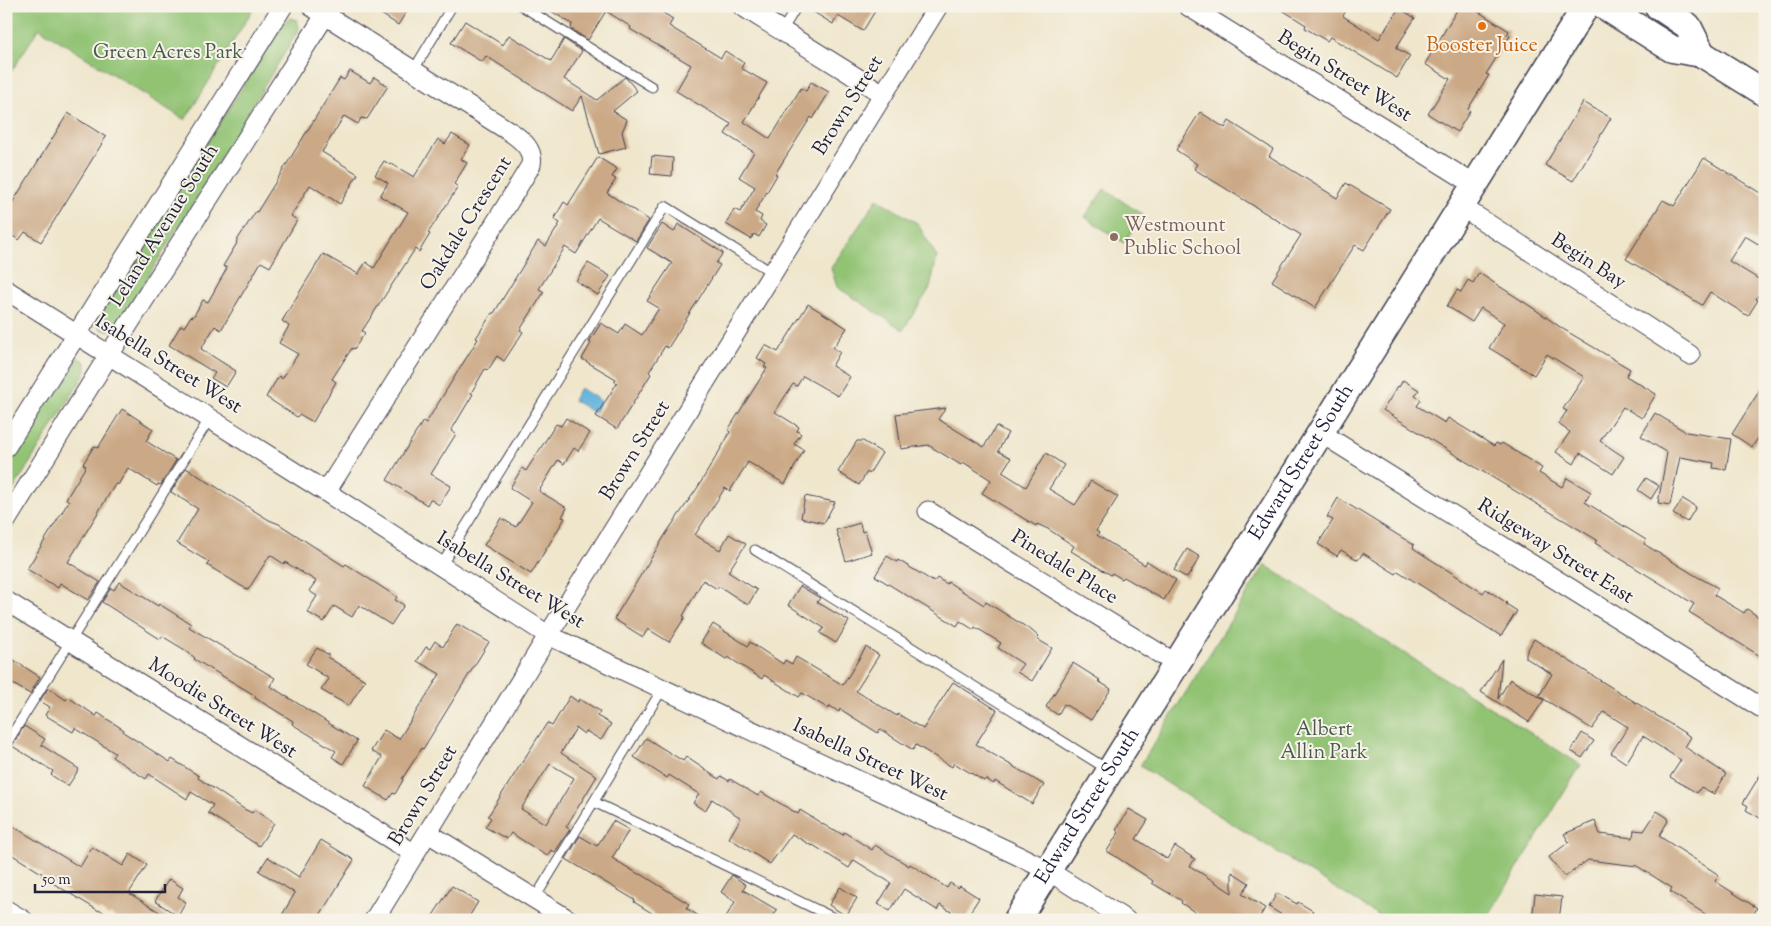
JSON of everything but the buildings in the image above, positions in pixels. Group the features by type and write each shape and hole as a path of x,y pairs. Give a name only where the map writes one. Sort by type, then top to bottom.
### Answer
{"main road":[{"name":"Edward Street South","path":"1017,920 1175,663 1321,433 1586,6"},
{"path":"1604,6 1672,49 1702,54 1765,93"},
{"path":"1658,6 1688,26 1702,54"}],"street":[{"name":"Leland Avenue South","path":"6,447 283,6"},
{"path":"742,6 883,94"},
{"name":"Brown Street","path":"374,920 548,635 938,6"},
{"name":"Begin Street West","path":"1188,6 1468,196"},
{"name":"Leland Avenue South","path":"6,521 322,9"},
{"name":"Oakdale Crescent","path":"322,9 525,142 532,158 531,164 326,492"},
{"name":"Begin Bay","path":"1468,196 1690,355"},
{"name":"Isabella Street West","path":"6,290 210,418 548,635 860,780 1047,870 1126,920"},
{"name":"Ridgeway Street East","path":"1321,433 1765,710"},
{"name":"Pinedale Place","path":"928,511 1175,663"},
{"name":"Moodie Street West","path":"6,602 415,854"},
{"path":"428,833 569,920"},
{"path":"6,910 23,920"}],"lane":[{"path":"414,70 452,6"},
{"path":"522,6 652,87"},
{"path":"782,31 797,6"},
{"path":"441,566 665,206 773,273"},
{"path":"6,744 210,418"},
{"path":"755,550 1109,770"},
{"path":"535,898 663,688"},
{"path":"594,802 838,920"}],"green space":[{"name":"Green Acres Park","path":"6,6 255,6 185,120 39,28 6,80"},
{"path":"290,18 297,20 298,31 118,326 114,329 103,330 98,325 97,316 284,22"},
{"path":"1104,189 1143,215 1124,243 1085,217"},
{"path":"877,199 917,223 937,257 930,288 903,330 837,287 831,268"},
{"path":"77,358 85,363 85,374 6,501 6,464 69,363"},
{"name":"Albert Allin Park","path":"1265,565 1581,765 1486,920 1386,920 1140,766"}],"water":[{"path":"580,388 601,401 594,413 573,400"}],"place":[{"name":"Booster Juice","path":"1482,26"},
{"name":"Westmount Public School","path":"1114,237"}]}
